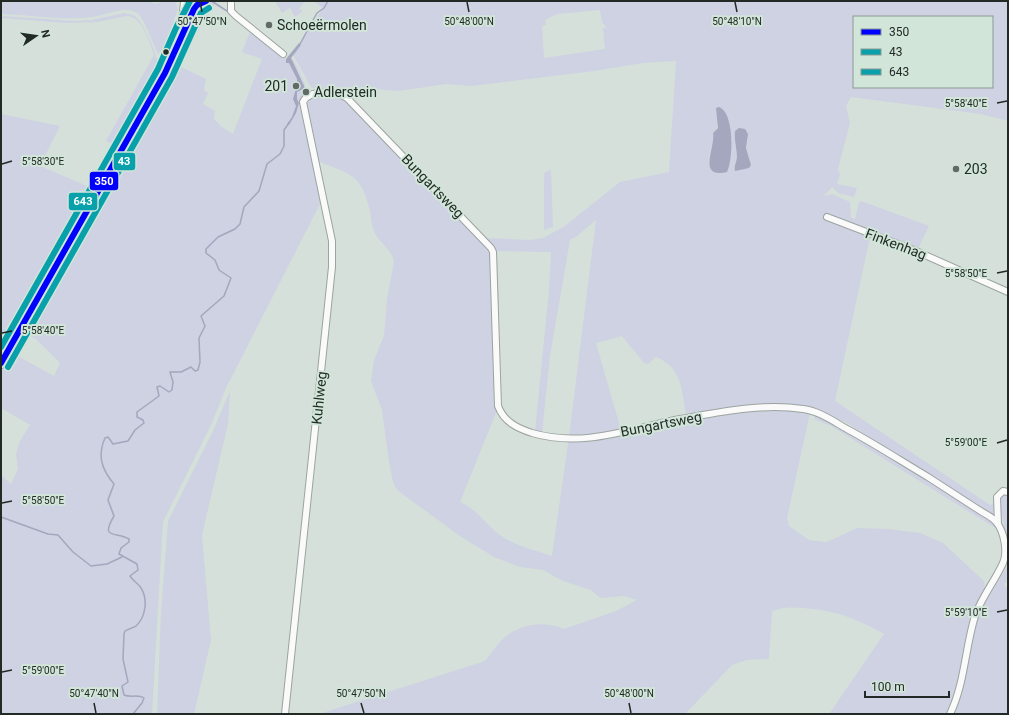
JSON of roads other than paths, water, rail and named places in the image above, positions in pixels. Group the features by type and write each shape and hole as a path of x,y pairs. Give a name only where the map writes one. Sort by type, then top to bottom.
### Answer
{"main road":[{"path":"1,363 165,73 183,31 201,3 186,1 183,31"}],"street":[{"path":"231,1 231,11 283,54"},
{"name":"Bungartsweg","path":"318,93 337,94 347,98 492,248 498,406 504,417 515,427 551,437 575,440 629,431 682,419 749,408 770,406 806,409 829,418 862,437 959,497 998,524"},
{"name":"Kuhlweg","path":"285,714 332,267 332,242 302,102 305,98 318,93"},
{"name":"Finkenhag","path":"827,217 916,251 1008,292"},
{"path":"950,714 961,682 968,641 976,614 986,592 1004,561 1005,546 998,524 997,497 1003,491 1008,492"}],"waterway":[{"path":"300,44 317,13 324,8 328,1"},
{"path":"213,2 227,11"},
{"path":"133,714 144,698 139,696 124,695 122,686 128,682 123,659 124,634 125,631 136,626 142,618 145,608 145,597 141,588 130,576 138,570 137,564 119,554 121,548 129,542 129,539 111,534 108,529 114,516 108,500 114,484 104,468 101,451 105,438 108,437 113,444 128,441 135,430 144,423 143,420 137,417 137,412 159,396 157,387 160,386 169,392 172,390 173,382 170,372 181,372 191,367 195,371 198,370 200,362 199,338 205,326 201,316 224,296 231,278 219,270 215,260 206,253 206,249 218,237 235,229 240,224 244,207 259,191 267,164 280,154 284,146 284,130 289,123"},
{"path":"1,517 48,534 58,535 73,552 91,566 107,564 122,557"}],"place":[{"name":"Schoeërmolen","path":"269,25"},
{"name":"201","path":"296,86"},
{"name":"Adlerstein","path":"306,92"},
{"name":"203","path":"956,169"}]}
